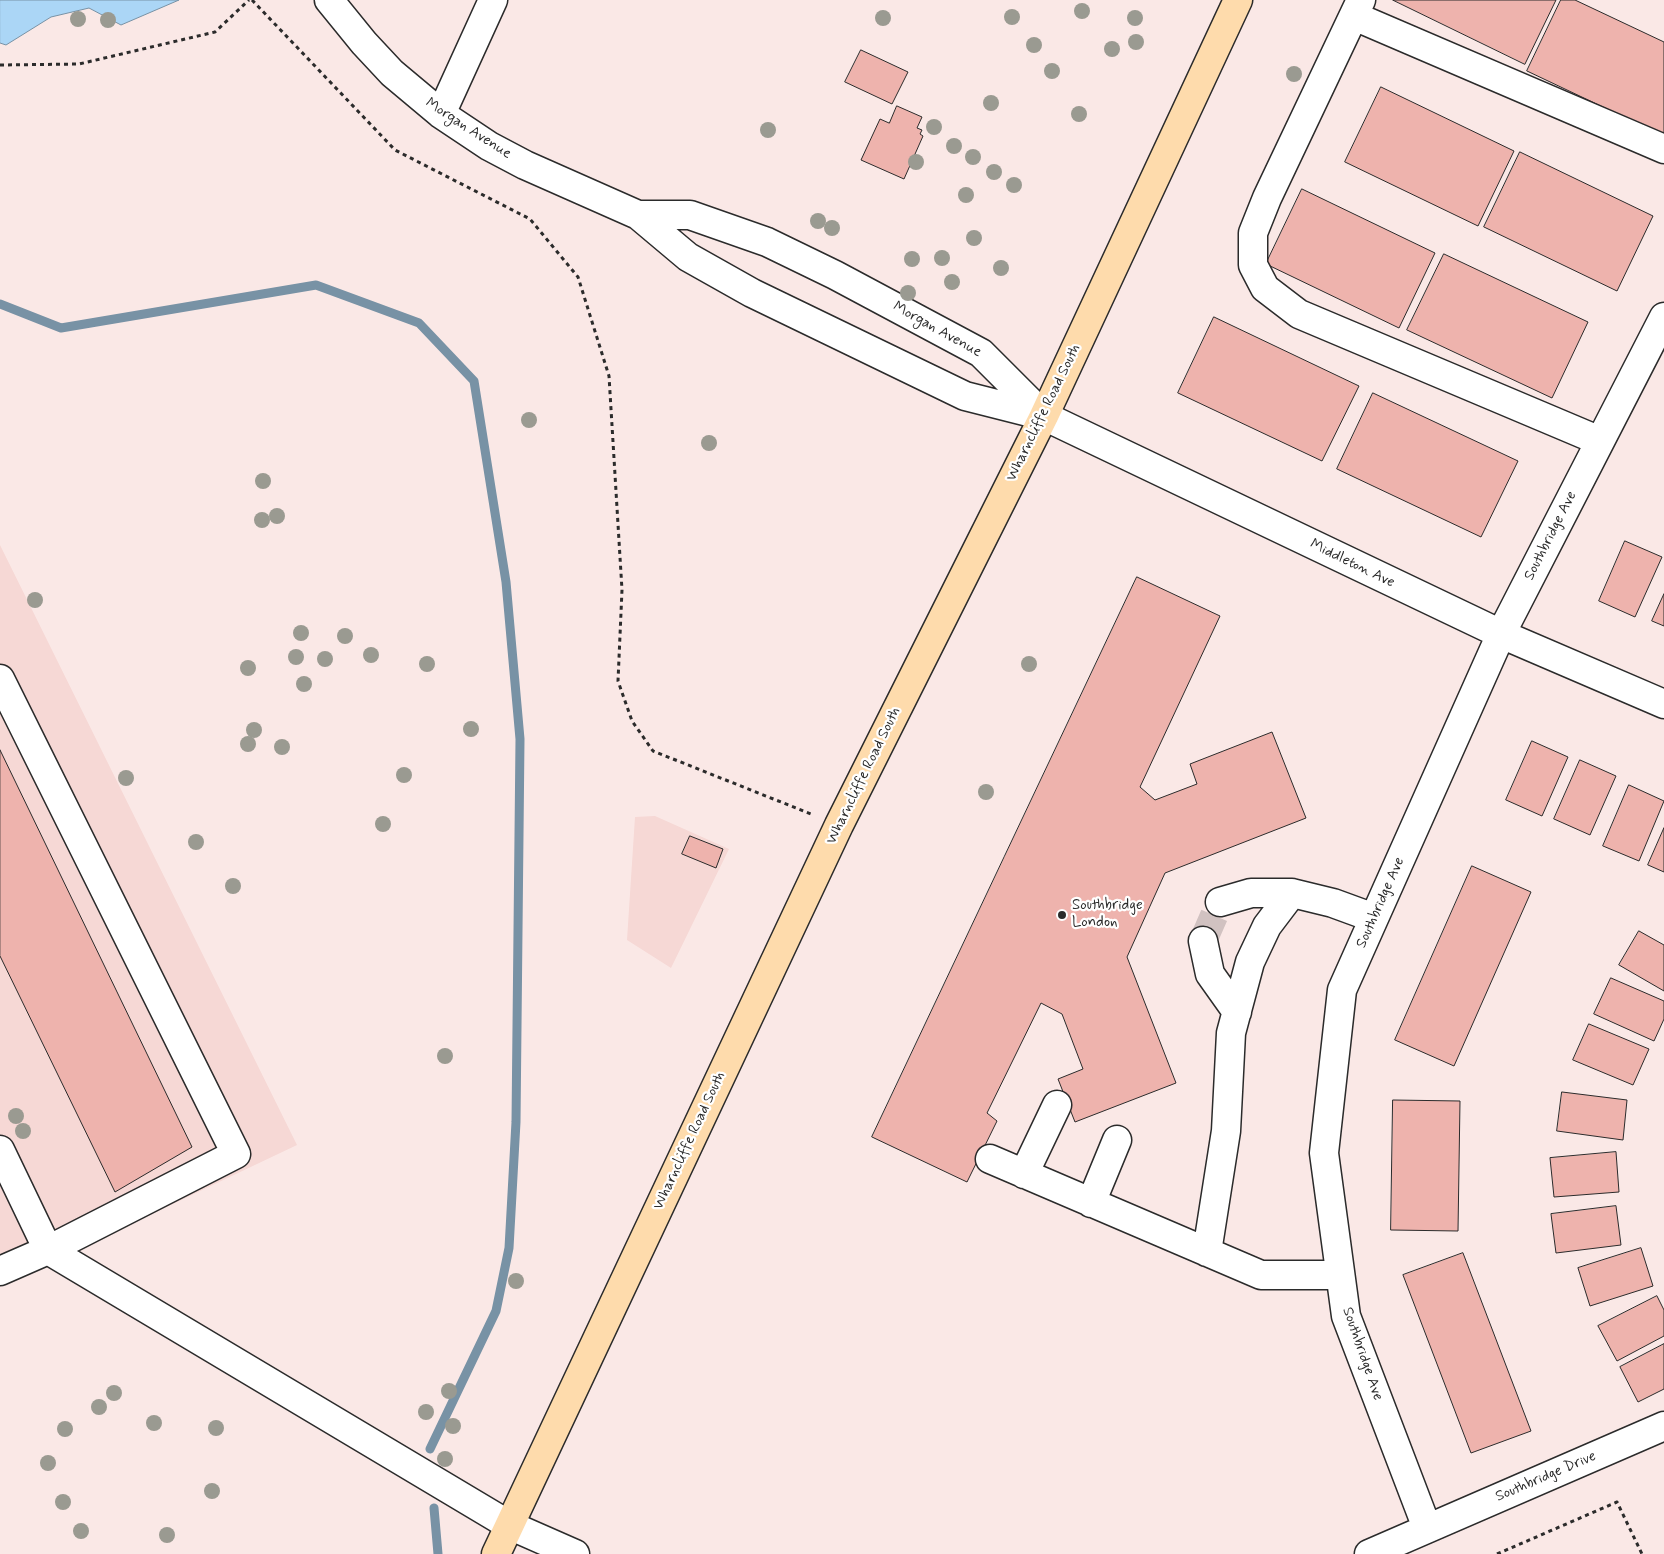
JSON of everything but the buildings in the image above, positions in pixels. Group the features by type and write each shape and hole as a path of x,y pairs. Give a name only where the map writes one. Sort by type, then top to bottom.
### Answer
{"main road":[{"name":"Wharncliffe Road South","path":"496,1554 839,825 1044,416 1238,0"}],"street":[{"name":"Morgan Avenue","path":"329,0 364,43 392,73 441,114 489,146 525,165 638,215 688,257 752,293 965,396 1044,416"},
{"path":"441,114 493,0"},
{"path":"1600,441 1299,314 1265,288 1253,265 1253,233 1267,198 1357,8 1664,149"},
{"name":"Morgan Avenue","path":"638,215 690,215 767,242 835,275 981,352 1044,416"},
{"name":"Southbridge Ave","path":"1428,1528 1346,1316 1324,1153 1342,990 1501,634 1664,316"},
{"name":"Middleton Ave","path":"1044,416 1501,634 1664,704"},
{"path":"0,679 236,1154 48,1250 0,1271"},
{"path":"1220,902 1251,893 1292,893 1333,903 1374,918"},
{"path":"1207,1252 1226,1131 1231,1033 1250,962 1266,926 1292,893"},
{"path":"1203,941 1210,974 1237,1012"},
{"path":"1024,1174 1057,1105"},
{"path":"1091,1203 1117,1140"},
{"path":"0,1150 48,1250 509,1525 575,1554"},
{"path":"990,1159 1261,1275 1340,1275"},
{"name":"Southbridge Drive","path":"1369,1554 1664,1426"}],"path":[{"path":"0,65 79,64 215,32 250,0 395,150 530,219 578,277 609,376 622,590 618,681 632,721 653,751 839,825"},
{"path":"1497,1554 1617,1502 1642,1554"}],"shaded area":[{"path":"0,545 297,1145 0,1286"},
{"path":"655,816 729,849 671,968 627,940 635,817"}],"water":[{"path":"0,0 179,0 121,25 89,8 51,17 6,45 0,43"}],"waterway":[{"path":"0,304 61,328 316,285 419,323 474,381 506,582 520,739 516,1122 509,1248 496,1311 430,1449"},
{"path":"434,1508 438,1554"}],"tunnel":[{"path":"1203,941 1220,902"}],"place":[{"name":"Southbridge London","path":"1062,915"}]}
